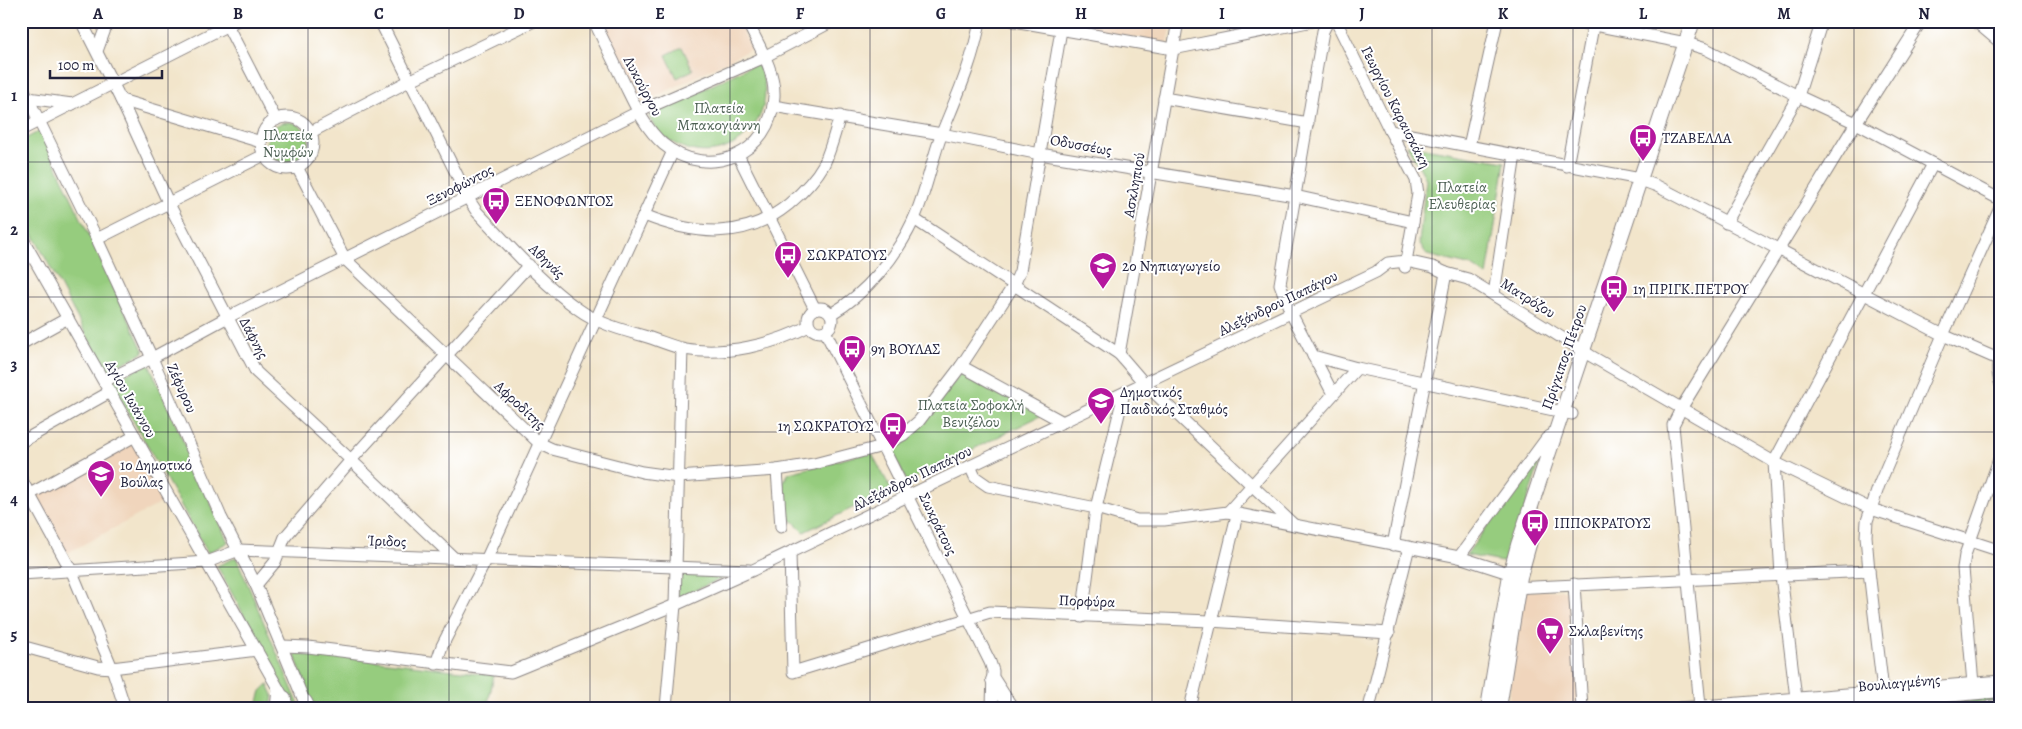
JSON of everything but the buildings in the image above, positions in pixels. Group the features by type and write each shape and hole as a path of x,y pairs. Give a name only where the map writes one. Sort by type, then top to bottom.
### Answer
{"main road":[{"name":"Πρίγκιπος Πέτρου","path":"1691,45 1693,21"},
{"name":"Πρίγκιπος Πέτρου","path":"1488,708 1514,582 1528,545 1587,353 1691,45 1703,21"},
{"name":"Πρίγκιπος Πέτρου","path":"1499,708 1518,545 1554,436 1568,413"},
{"path":"993,680 1011,708"},
{"name":"Βουλιαγμένης","path":"1798,703 2001,690"},
{"path":"1990,708 2001,707"}],"street":[{"path":"81,21 112,84"},
{"path":"97,51 108,21"},
{"name":"Αθηνάς","path":"380,21 408,81 477,212 529,266 568,301 596,319 682,348 715,351 753,346 787,336 809,326"},
{"path":"311,132 408,81 534,21"},
{"name":"Λυκούργου","path":"594,21 638,112 652,134 673,151 691,158 707,160 731,159 738,155"},
{"path":"747,21 772,75 774,85 773,106 763,131 750,147 738,155 814,309"},
{"name":"Ξενοφώντος","path":"104,380 152,358 226,318 638,112 764,57 833,21"},
{"path":"831,314 846,304 881,271 893,256 914,219 942,134 976,47 980,21"},
{"path":"1014,21 1173,49 1313,21"},
{"name":"Ασκληπιού","path":"1119,354 1178,21"},
{"path":"1328,21 1323,31 1280,284 1291,313 1333,394"},
{"name":"Γεωργίου Καραισκάκη","path":"1336,21 1416,180 1418,194 1405,264"},
{"path":"1469,146 1496,21"},
{"path":"1574,21 1593,23 1706,49 1856,123 2001,200"},
{"path":"1726,223 1798,96 1822,21"},
{"path":"1700,706 1673,425 1682,407 1778,250 1921,21"},
{"path":"1975,21 2001,43"},
{"path":"21,130 229,23 276,120"},
{"path":"1567,166 1593,23"},
{"name":"Αφροδίτης","path":"297,167 345,259 539,443 552,449 642,472 678,477 777,470 839,458 883,446 903,435 919,421 961,366 1014,285 1020,271 1061,30"},
{"name":"Ζέφυρου","path":"21,84 97,239 152,358 221,517 256,585 307,706"},
{"name":"Δάφνης","path":"112,84 168,202 226,318 256,372 454,558"},
{"path":"28,98 72,104"},
{"path":"1164,98 1308,124"},
{"path":"121,100 261,142"},
{"name":"Οδυσσέως","path":"773,106 942,134 1040,154 1295,196 1414,222"},
{"path":"644,215 677,226 721,231 743,229 769,218 794,200 811,183 825,162 840,116"},
{"path":"283,117 298,119 311,132 313,148 311,155 306,162 297,167 288,169 278,168 270,163 264,155 261,142 266,129 276,120 283,117"},
{"path":"1390,131 1645,182 1943,335 1999,356 1997,372 2001,385"},
{"path":"283,646 308,647 436,664 442,646 486,560 673,151"},
{"path":"97,239 264,155"},
{"path":"1494,294 1514,155"},
{"path":"1798,703 1781,575 1774,462 1933,164"},
{"path":"1883,691 1869,570 1866,536 1867,521 1879,485 2001,206"},
{"path":"914,219 1119,354 1144,383 1294,526"},
{"path":"1411,236 1419,258 1428,265"},
{"name":"Αγίου Ιωάννου","path":"22,239 257,650 282,702"},
{"name":"Αλεξάνδρου Παπάγου","path":"436,664 510,672 675,605 790,553 1376,272 1388,264 1405,264"},
{"name":"Ματρόζου","path":"1405,264 1432,274 1446,273"},
{"name":"Ματρόζου","path":"1405,264 1428,265 1446,273 1468,279 1587,353 1774,462 1871,509 2001,551"},
{"path":"256,585 275,562 285,537 351,460 529,266"},
{"path":"1393,544 1446,273"},
{"path":"822,308 831,314 830,325 825,331 816,332 809,326 808,316 814,309 822,308"},
{"path":"21,344 68,318"},
{"name":"Σωκράτους","path":"825,331 990,662 993,680 992,708"},
{"path":"666,708 675,605 682,348"},
{"path":"1313,356 1357,368 1568,413"},
{"path":"961,366 1063,422"},
{"path":"1191,704 1232,513 1251,486 1357,368"},
{"path":"21,442 110,392"},
{"path":"1082,616 1096,508 1124,393"},
{"path":"25,497 135,436"},
{"path":"1459,557 1546,439 1554,436"},
{"path":"1974,684 1964,568 1969,541 2001,454"},
{"path":"970,466 975,476 988,486 1096,508 1136,520 1164,520 1232,513 1459,557 1514,582 1574,584 1869,570"},
{"path":"777,470 781,527"},
{"path":"21,479 25,497 72,572 112,668 125,708"},
{"path":"1369,708 1409,547"},
{"name":"Ίριδος","path":"21,574 207,562 239,550 753,570"},
{"name":"Πορφύρα","path":"790,553 793,672 990,612 1210,621 1389,633"},
{"path":"1574,584 1582,708"},
{"path":"21,646 98,667 112,668 257,650"},
{"path":"1680,708 1798,703 1883,691 2001,681"}],"shaded area":[{"path":"620,21 738,21 751,49 641,104 604,29"},
{"path":"1042,21 1172,21 1168,43"},
{"name":"1ο Δημοτικό Βούλας","path":"134,441 167,500 67,553 35,496"},
{"path":"1571,590 1580,708 1508,708 1522,591"}],"green space":[{"path":"682,47 693,70 677,78 666,55"},
{"name":"Πλατεία Μπακογιάννη","path":"757,63 764,84 764,103 757,121 746,136 730,146 712,151 692,150 668,140 653,124 649,116"},
{"name":"Πλατεία Νυμφών","path":"288,122 303,128 309,143 303,158 288,164 273,158 267,143 273,128"},
{"path":"40,131 144,352 106,372 21,212 21,141"},
{"name":"Πλατεία Ελευθερίας","path":"1407,145 1505,162 1487,276 1472,266 1427,255 1419,242 1426,179"},
{"path":"149,364 228,542 208,553 114,387 116,378"},
{"name":"Πλατεία Σοφοκλή Βενιζέλου","path":"962,373 1042,415 907,482 891,449 916,427"},
{"path":"1544,449 1508,560 1502,562 1466,555"},
{"path":"871,452 891,489 804,532 793,521 785,517 783,482 789,473"},
{"path":"236,557 299,705 294,707 217,566"},
{"path":"679,572 732,574 677,598"},
{"path":"297,651 494,675 487,708 314,708 295,656"},
{"path":"268,684 273,695 271,708 256,708 261,691"},
{"path":"2001,697 2001,701 1923,708 1880,708"}],"place":[{"name":"ΤΖΑΒΕΛΛΑ","path":"1643,162"},
{"name":"ΞΕΝΟΦΩΝΤΟΣ","path":"496,225"},
{"name":"ΣΩΚΡΑΤΟΥΣ","path":"788,279"},
{"name":"2ο Νηπιαγωγείο","path":"1103,290"},
{"name":"1η ΠΡΙΓΚ.ΠΕΤΡΟΥ","path":"1614,313"},
{"name":"9η ΒΟΥΛΑΣ","path":"852,373"},
{"name":"Δημοτικός Παιδικός Σταθμός","path":"1101,425"},
{"name":"1η ΣΩΚΡΑΤΟΥΣ","path":"893,450"},
{"name":"1ο Δημοτικό Βούλας","path":"101,498"},
{"name":"ΙΠΠΟΚΡΑΤΟΥΣ","path":"1535,547"},
{"name":"Σκλαβενίτης","path":"1550,655"}]}
